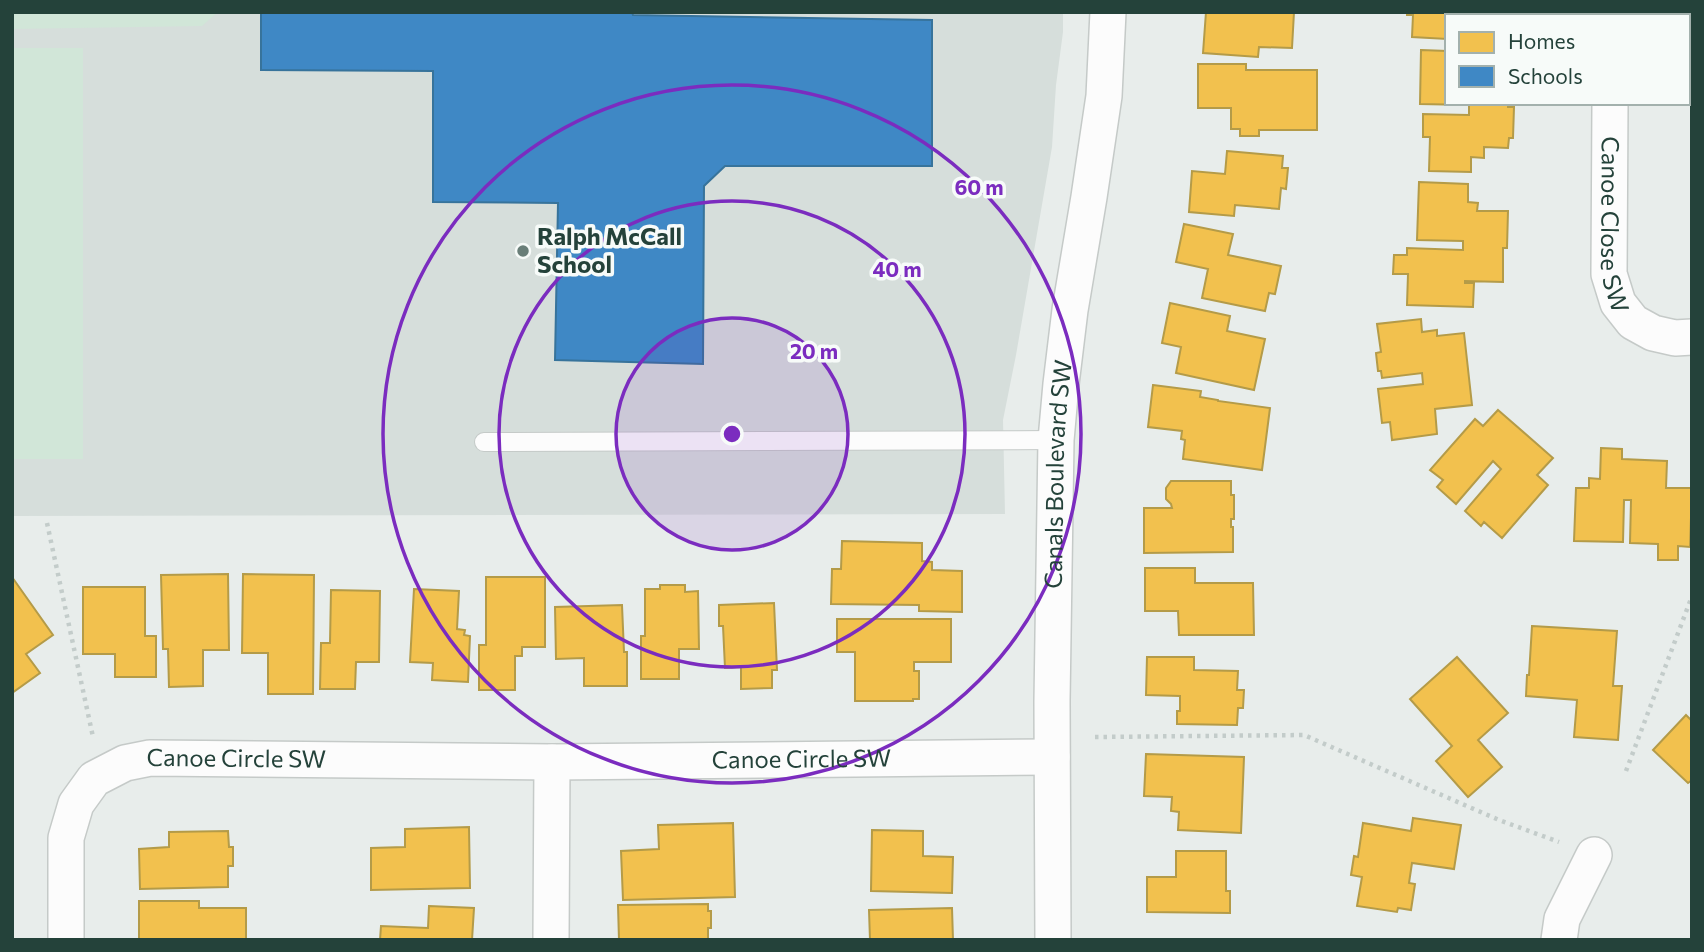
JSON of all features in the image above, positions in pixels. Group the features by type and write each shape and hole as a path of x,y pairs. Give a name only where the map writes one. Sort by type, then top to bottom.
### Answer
{"street":[{"name":"Canals Boulevard SW","path":"1053,940 1056,440 1070,310 1104,96 1108,12"},
{"name":"Canoe Close SW","path":"1610,105 1609,274 1618,303 1633,322 1653,333 1675,338 1692,337"},
{"name":"Canoe Circle SW","path":"66,940 66,838 76,804 94,779 125,763 150,758 551,762 1052,758"},
{"path":"551,762 551,940"},
{"path":"1559,940 1562,919 1594,855"}],"lane":[{"path":"484,442 1056,440"}],"path":[{"path":"47,523 101,776"},
{"path":"1626,771 1692,596"},
{"path":"1095,737 1304,736 1499,820 1594,855"}],"shaded area":[{"name":"Ralph McCall School","path":"12,12 1063,12 1052,147 1003,420 1005,514 12,516"}],"green space":[{"path":"12,12 218,12 202,26 12,29"},
{"path":"12,48 83,48 83,459 12,459"}],"building: Homes":[{"path":"1206,12 1294,12 1292,48 1259,47 1258,57 1203,53"},
{"path":"1407,12 1510,12 1445,14 1445,39 1412,37 1413,15 1407,15"},
{"path":"1421,50 1445,51 1445,105 1420,104"},
{"path":"1198,64 1246,64 1246,70 1317,70 1317,130 1259,130 1259,136 1240,136 1240,129 1231,129 1231,108 1198,108"},
{"path":"1469,105 1514,107 1513,138 1509,138 1508,148 1484,147 1484,158 1471,157 1471,172 1429,171 1430,137 1423,137 1423,114 1469,115"},
{"path":"1227,151 1283,156 1282,168 1288,168 1286,189 1281,188 1279,209 1235,205 1234,216 1189,212 1192,171 1225,174"},
{"path":"1419,182 1468,184 1468,202 1478,203 1477,211 1508,211 1507,248 1503,248 1503,282 1465,281 1474,283 1473,307 1407,305 1408,274 1393,274 1394,255 1407,255 1407,248 1463,250 1463,241 1417,240"},
{"path":"1184,224 1233,234 1228,255 1281,266 1275,294 1269,293 1265,311 1202,298 1208,269 1176,262"},
{"path":"1170,303 1230,316 1227,331 1265,339 1254,390 1176,373 1181,347 1162,343"},
{"path":"1421,319 1422,332 1437,330 1437,336 1464,333 1472,405 1435,409 1437,434 1392,440 1390,422 1382,423 1378,389 1423,384 1422,373 1382,378 1381,371 1378,371 1376,353 1381,352 1377,324"},
{"path":"1153,385 1201,391 1200,397 1270,408 1262,470 1183,459 1185,440 1181,439 1182,431 1148,427"},
{"path":"1498,410 1553,458 1537,475 1548,485 1502,538 1484,522 1481,526 1465,511 1501,469 1493,461 1456,504 1437,487 1443,480 1430,470 1475,419 1483,426"},
{"path":"1601,448 1622,449 1622,459 1667,461 1666,488 1692,488 1690,547 1678,546 1678,560 1658,560 1658,544 1630,543 1631,500 1624,500 1623,542 1574,541 1576,488 1589,488 1589,478 1600,479"},
{"path":"1171,481 1231,481 1231,495 1234,495 1234,519 1231,519 1233,552 1144,553 1144,508 1172,508 1166,499 1166,488"},
{"path":"842,541 922,543 922,561 932,562 932,570 962,571 962,612 919,611 919,605 831,604 832,569 841,569"},
{"path":"1145,568 1195,568 1195,583 1253,583 1254,635 1179,635 1178,611 1145,611"},
{"path":"228,574 229,650 203,650 203,686 169,687 168,649 163,649 161,575"},
{"path":"243,574 314,575 313,694 268,694 268,653 242,653"},
{"path":"12,577 53,635 26,654 40,673 12,693"},
{"path":"486,577 545,577 545,647 522,647 522,656 515,656 515,690 479,690 479,645 486,645"},
{"path":"660,585 685,585 685,592 698,591 699,649 679,649 679,679 641,679 645,589 660,589"},
{"path":"83,587 145,587 145,636 156,636 156,677 115,677 115,654 83,654"},
{"path":"414,589 459,591 457,629 465,630 464,635 470,636 468,682 432,680 433,663 410,662"},
{"path":"331,590 380,591 379,662 356,662 355,689 320,689 321,643 330,643"},
{"path":"774,603 777,670 772,670 772,688 741,689 741,667 725,668 719,605"},
{"path":"622,605 627,686 584,686 584,658 556,659 555,607"},
{"path":"837,619 951,619 951,662 914,662 914,671 919,671 919,699 855,701 855,652 837,652"},
{"path":"1532,626 1617,631 1613,686 1622,686 1618,740 1574,737 1577,700 1526,696"},
{"path":"1147,657 1194,657 1194,670 1238,671 1237,690 1244,690 1243,708 1238,708 1237,725 1177,724 1180,696 1146,695"},
{"path":"1457,657 1508,713 1478,740 1502,767 1468,797 1436,761 1452,746 1410,699"},
{"path":"1686,715 1692,721 1692,780 1688,783 1653,750"},
{"path":"1146,754 1244,757 1241,833 1178,830 1179,812 1171,811 1172,797 1144,796"},
{"path":"1413,818 1461,825 1454,869 1412,863 1409,883 1415,884 1411,910 1398,908 1397,912 1357,906 1362,877 1351,875 1354,856 1358,857 1363,823 1411,831"},
{"path":"733,823 735,897 623,900 621,851 659,849 658,825"},
{"path":"469,827 470,888 371,890 371,848 405,847 405,829"},
{"path":"872,830 923,831 923,856 953,857 952,893 871,891"},
{"path":"228,831 229,847 233,847 233,866 228,866 228,887 140,889 139,849 169,847 169,832"},
{"path":"1176,851 1226,851 1226,891 1230,891 1230,913 1147,912 1147,877 1176,877"},
{"path":"139,901 199,901 199,908 246,908 246,940 139,940"},
{"path":"708,904 708,911 711,911 711,928 708,928 708,940 619,940 618,905"},
{"path":"429,906 474,908 472,940 380,940 381,926 428,928"},
{"path":"952,908 953,940 870,940 869,910"}],"building: Schools":[{"path":"261,12 632,12 633,15 932,20 932,166 725,166 704,186 703,364 555,360 558,203 433,202 433,71 261,70"}],"place":[{"name":"Ralph McCall School","path":"523,251"}]}
